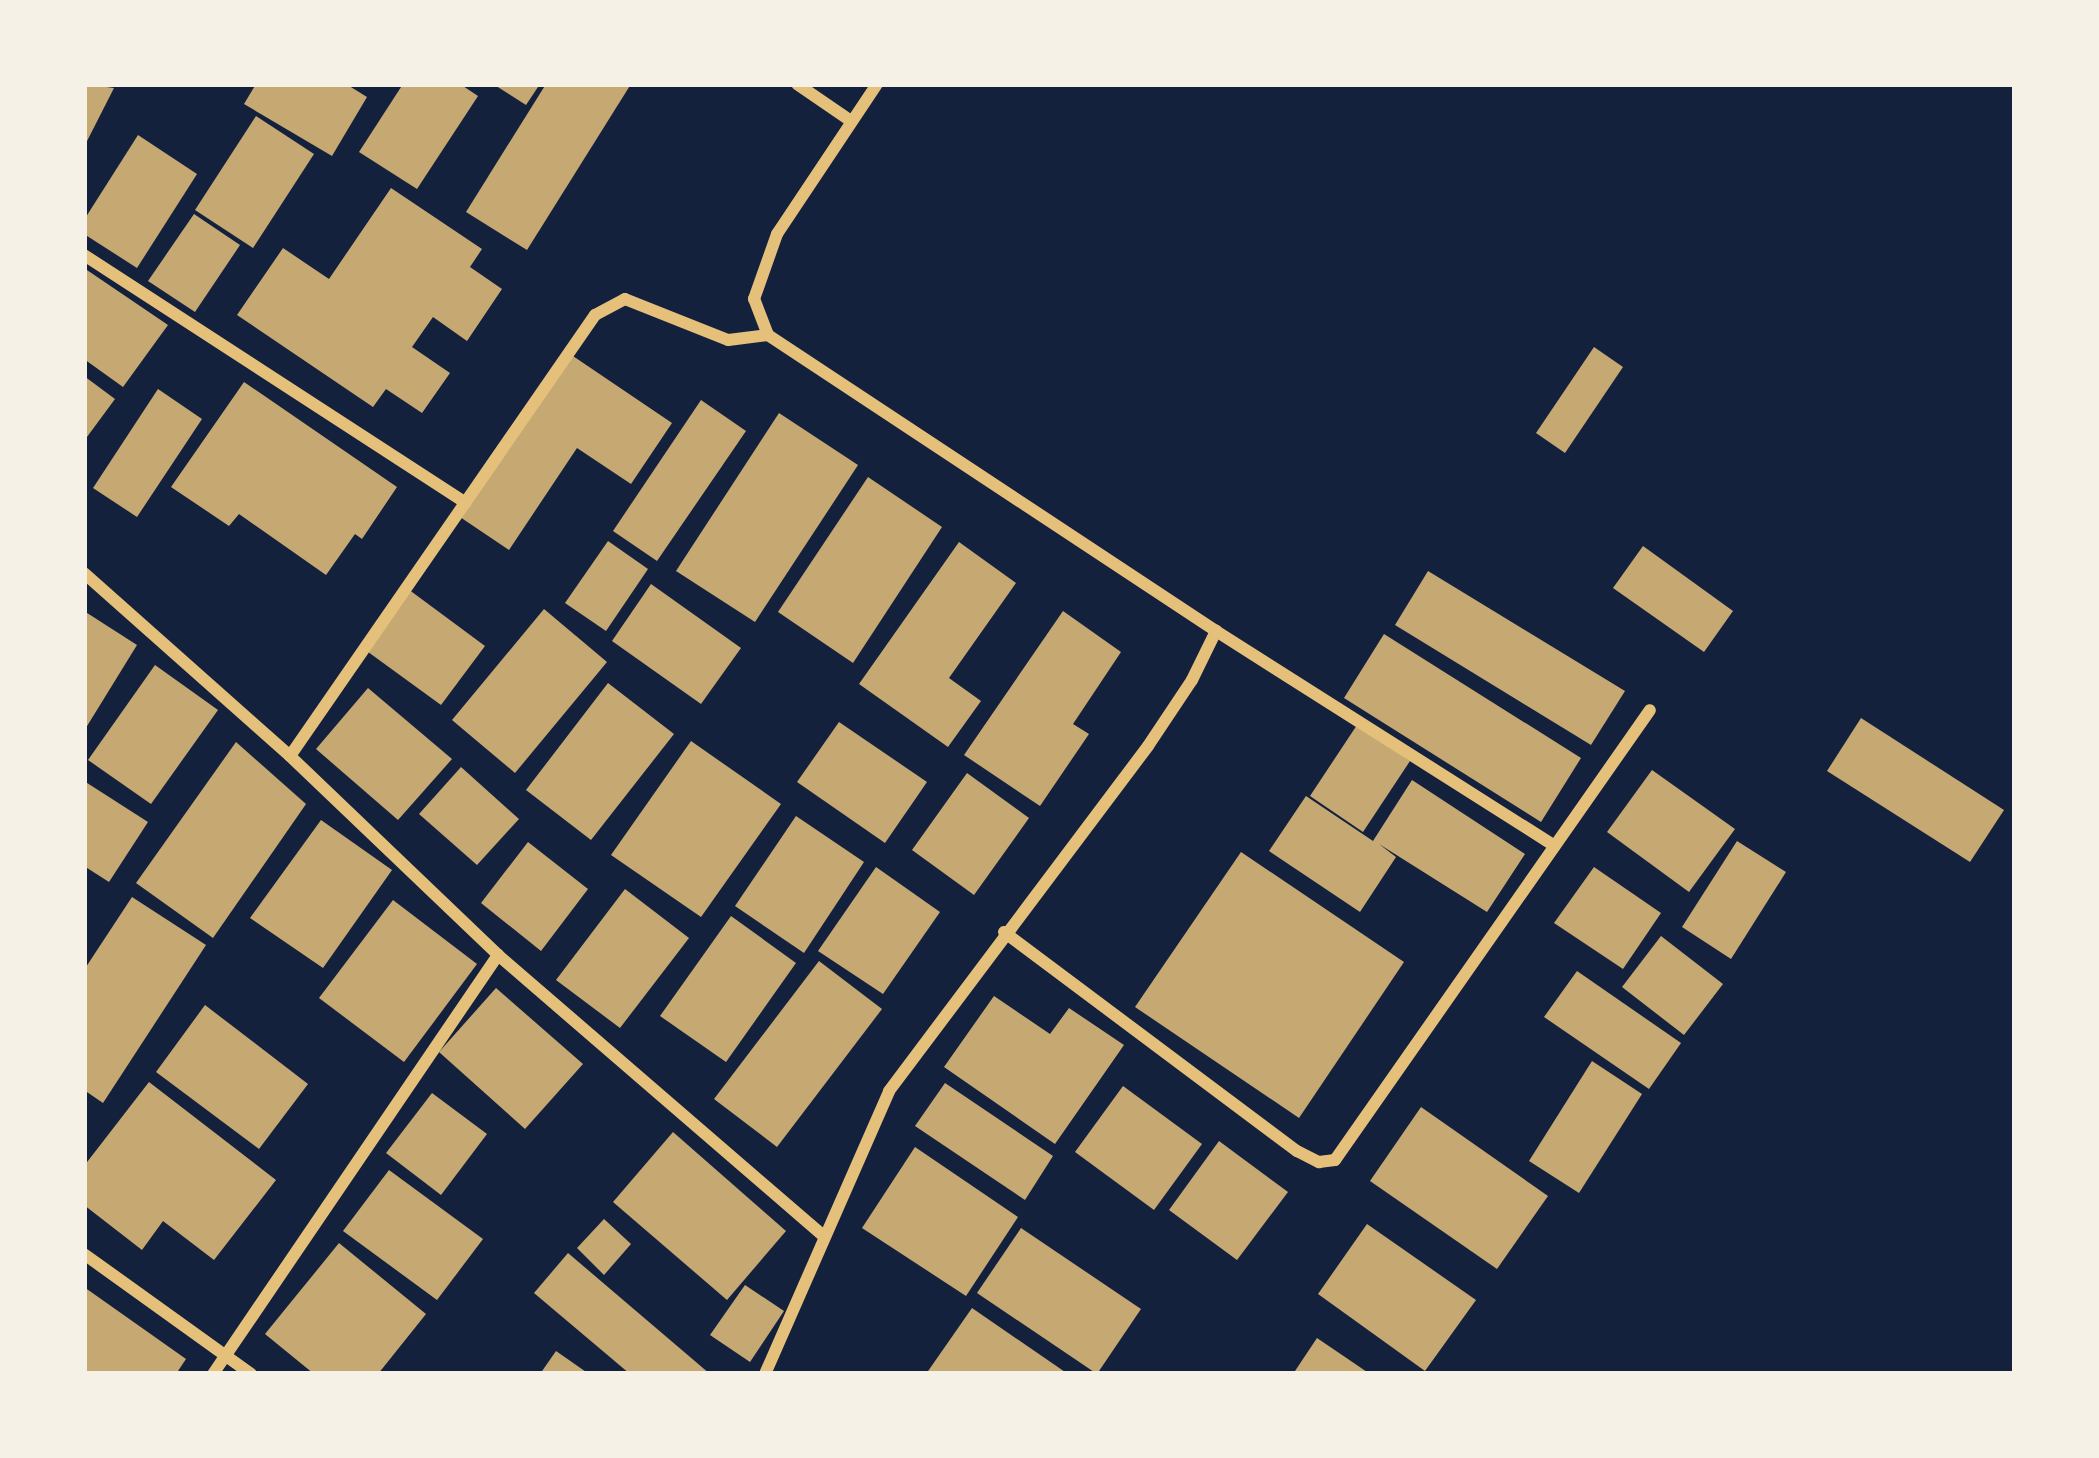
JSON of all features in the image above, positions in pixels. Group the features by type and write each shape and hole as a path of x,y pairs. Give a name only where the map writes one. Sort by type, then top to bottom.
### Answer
{"street":[{"path":"797,84 851,121"},
{"path":"877,84 777,234 754,299 768,335 1216,631 1555,846"},
{"path":"84,256 466,503"},
{"path":"290,756 595,315 625,299 728,340 768,335"},
{"path":"84,573 290,756 498,955 822,1235"},
{"path":"766,1374 822,1235 889,1090 1148,746 1192,680 1216,631"},
{"path":"1004,932 1297,1151 1319,1162 1335,1160 1650,710"},
{"path":"213,1374 498,955"},
{"path":"84,1254 251,1374"}],"building":[{"path":"84,84 114,88 84,147"},
{"path":"256,84 346,84 367,97 332,156 244,104"},
{"path":"403,84 460,84 478,96 417,189 359,152"},
{"path":"493,84 540,84 526,105"},
{"path":"546,84 631,84 527,250 466,212"},
{"path":"256,116 314,154 253,248 195,210"},
{"path":"138,135 197,174 137,268 84,234 84,220"},
{"path":"391,188 482,249 470,267 502,289 467,341 433,317 412,347 450,373 422,413 386,389 373,407 237,315 283,248 329,279"},
{"path":"194,214 240,245 195,312 148,281"},
{"path":"84,268 168,325 123,387 84,359"},
{"path":"1594,347 1623,367 1565,453 1536,433"},
{"path":"567,352 672,423 631,484 577,448 509,550 457,515"},
{"path":"84,376 115,399 84,441"},
{"path":"244,382 397,487 362,539 355,534 326,575 239,514 229,526 171,487"},
{"path":"158,389 202,419 137,517 93,488"},
{"path":"701,400 746,431 657,561 613,531"},
{"path":"779,413 858,465 755,622 676,571"},
{"path":"868,477 942,527 853,663 778,612"},
{"path":"608,541 648,569 606,631 565,603"},
{"path":"959,542 1016,583 949,678 981,701 948,747 859,684"},
{"path":"1643,546 1733,611 1704,652 1613,588"},
{"path":"1428,571 1625,691 1591,745 1395,625"},
{"path":"651,584 741,648 701,704 612,641"},
{"path":"408,589 485,646 441,705 364,649"},
{"path":"544,609 607,662 515,773 452,720"},
{"path":"84,611 137,645 84,731"},
{"path":"1063,611 1121,652 1073,724 1089,734 1040,806 964,755"},
{"path":"1384,634 1581,758 1541,822 1344,698"},
{"path":"155,665 218,710 151,804 88,760"},
{"path":"608,683 674,734 591,840 526,790"},
{"path":"368,688 452,759 398,820 316,749"},
{"path":"1861,718 2004,810 1970,862 1827,771"},
{"path":"839,722 927,782 885,843 797,782"},
{"path":"1357,725 1410,761 1363,832 1310,796"},
{"path":"691,741 781,804 701,917 611,855"},
{"path":"236,742 306,804 213,938 136,883"},
{"path":"461,767 519,819 477,865 419,814"},
{"path":"1652,770 1735,829 1689,892 1607,832"},
{"path":"967,773 1029,818 974,895 912,850"},
{"path":"1412,780 1525,854 1487,912 1379,844 1396,857 1360,912 1269,851 1306,796 1373,841"},
{"path":"84,781 148,822 109,882 84,866"},
{"path":"796,816 864,862 804,953 735,906"},
{"path":"321,820 392,870 323,968 250,918"},
{"path":"1737,841 1786,872 1731,959 1682,927"},
{"path":"528,842 588,889 541,951 481,903"},
{"path":"1241,852 1404,962 1299,1118 1135,1007"},
{"path":"876,867 940,912 883,994 818,951"},
{"path":"1594,867 1661,913 1623,969 1554,923"},
{"path":"625,889 689,938 620,1028 556,980"},
{"path":"132,897 206,945 103,1103 84,1090 84,970"},
{"path":"393,900 477,964 404,1062 319,998"},
{"path":"731,916 796,963 726,1062 660,1016"},
{"path":"1661,936 1723,984 1684,1035 1622,987"},
{"path":"819,961 882,1009 777,1147 714,1099"},
{"path":"1577,971 1681,1043 1649,1089 1544,1017"},
{"path":"496,988 583,1064 525,1129 439,1052"},
{"path":"994,996 1050,1034 1069,1008 1124,1045 1055,1144 944,1067"},
{"path":"205,1005 308,1084 259,1149 156,1072"},
{"path":"1592,1061 1642,1094 1579,1193 1529,1161"},
{"path":"149,1082 276,1180 214,1260 163,1221 142,1250 84,1205 84,1166"},
{"path":"945,1083 1053,1156 1025,1200 915,1126"},
{"path":"1123,1086 1202,1144 1154,1210 1075,1152"},
{"path":"432,1093 487,1134 441,1195 386,1153"},
{"path":"1421,1107 1548,1196 1497,1269 1370,1181"},
{"path":"673,1132 786,1231 727,1300 613,1202"},
{"path":"1219,1141 1288,1192 1237,1260 1169,1210"},
{"path":"915,1147 1018,1217 966,1296 862,1228"},
{"path":"389,1170 483,1239 437,1300 343,1231"},
{"path":"604,1219 631,1244 604,1275 577,1248"},
{"path":"1367,1224 1476,1300 1425,1371 1318,1294"},
{"path":"1021,1228 1141,1309 1097,1374 977,1293"},
{"path":"339,1243 426,1314 378,1374 314,1374 265,1334"},
{"path":"568,1253 710,1374 630,1374 534,1293"},
{"path":"745,1285 784,1311 750,1362 710,1335"},
{"path":"84,1287 186,1359 176,1374 84,1374"},
{"path":"972,1308 1068,1374 926,1374"},
{"path":"1317,1338 1370,1374 1293,1374"},
{"path":"556,1351 589,1374 540,1374"}]}
